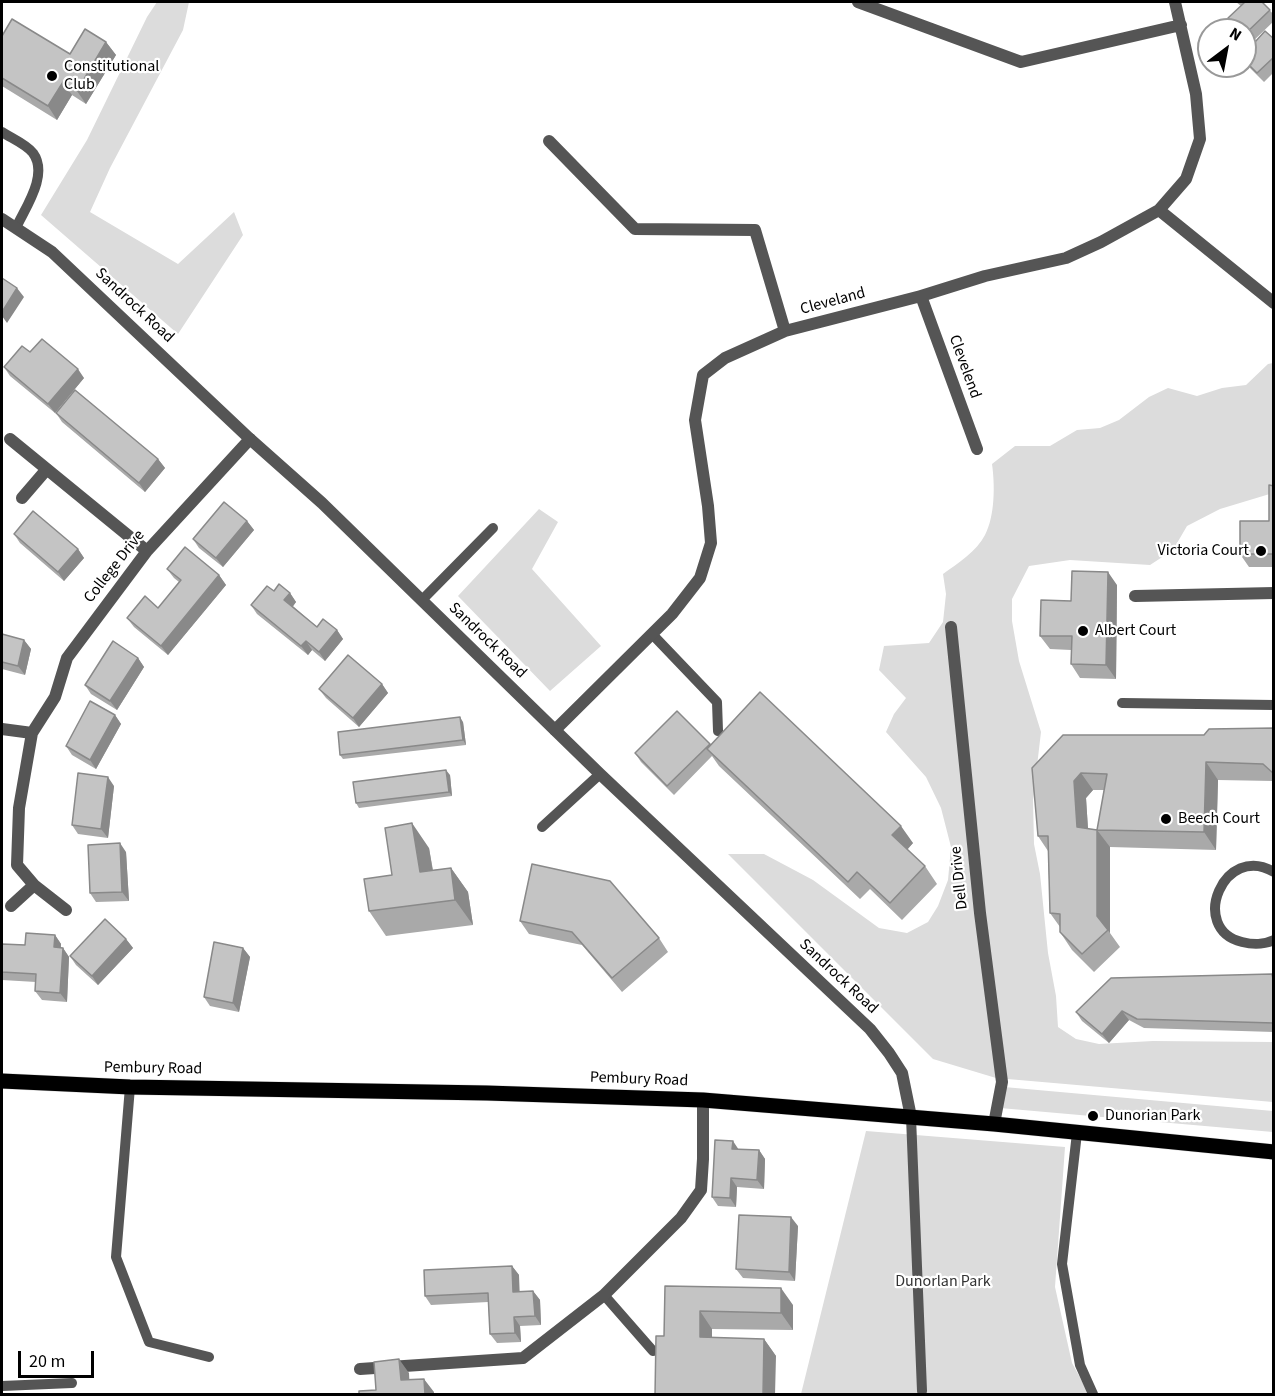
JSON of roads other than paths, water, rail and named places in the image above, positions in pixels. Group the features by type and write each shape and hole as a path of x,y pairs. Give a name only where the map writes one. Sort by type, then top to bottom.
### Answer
{"main road":[{"name":"Pembury Road","path":"2,1081 130,1087 487,1093 703,1100 994,1124 1274,1152"}],"street":[{"path":"858,2 1022,62 1181,25"},
{"name":"Cleveland","path":"555,730 672,614 700,578 711,543 695,420 703,375 725,358 785,331 921,296 985,276 1066,258 1101,242 1159,210 1186,179 1200,139 1196,94 1175,2"},
{"path":"549,141 635,229 755,230 785,331"},
{"path":"1159,210 1274,303"},
{"name":"Sandrock Road","path":"2,219 52,252 250,439 322,503 600,774 870,1029 902,1073 911,1117"},
{"name":"Clevelend","path":"921,296 976,449"},
{"path":"10,439 147,550"},
{"name":"College Drive","path":"66,910 34,885 17,865 19,808 32,733 55,697 67,658 84,633 147,550 250,439"},
{"path":"21,498 48,469"},
{"path":"1136,596 1274,593"},
{"name":"Dell Drive","path":"951,627 980,914 1002,1082 994,1124"},
{"path":"2,729 32,733"},
{"path":"11,906 34,885"},
{"path":"360,1369 523,1358 604,1295 681,1218 701,1190 703,1100"}],"lane":[{"path":"2,132 33,153 39,168 36,185 15,228"},
{"path":"422,600 493,528"},
{"path":"652,634 717,702 718,731"},
{"path":"1122,703 1274,705"},
{"path":"542,827 600,774"},
{"path":"1274,872 1255,866 1234,872 1221,884 1214,903 1220,926 1236,941 1255,945 1274,940"},
{"path":"130,1087 116,1257 149,1342 209,1357"},
{"path":"911,1117 922,1391"},
{"path":"1077,1132 1062,1264 1080,1365 1093,1395"},
{"path":"604,1295 653,1351"},
{"path":"2,1386 72,1383"}],"place":[{"name":"Constitutional Club","path":"52,76"},
{"name":"Victoria Court","path":"1261,551"},
{"name":"Albert Court","path":"1083,631"},
{"name":"Beech Court","path":"1166,819"},
{"name":"Dunorian Park","path":"1093,1116"}],"park label":[{"name":"Dunorlan Park","path":"943,1282"}]}
